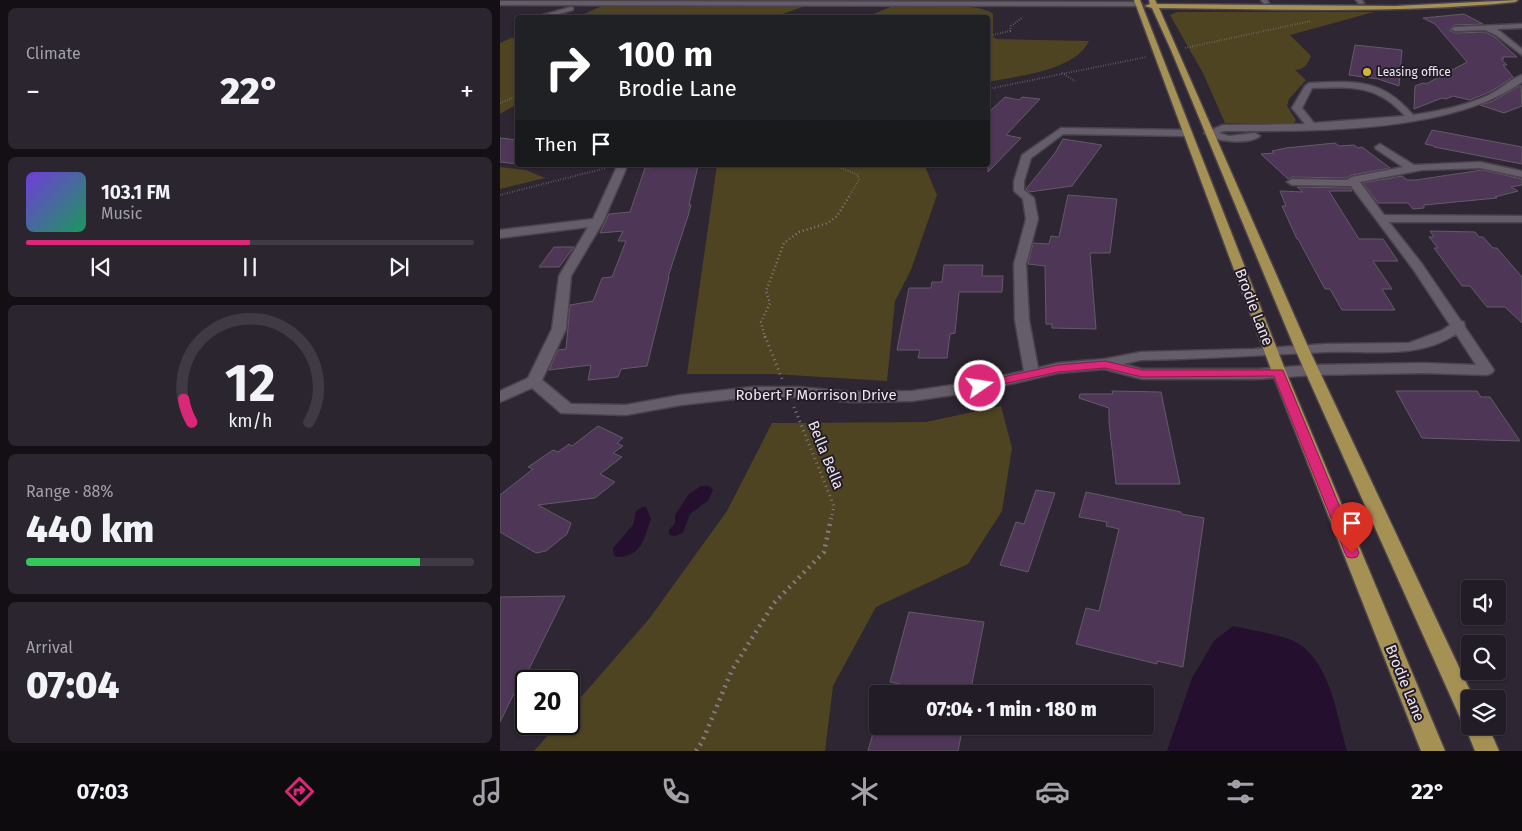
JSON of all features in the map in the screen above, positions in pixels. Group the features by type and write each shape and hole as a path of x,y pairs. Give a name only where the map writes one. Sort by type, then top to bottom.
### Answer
{"main road":[{"path":"1153,3 1466,0"},
{"path":"1138,2 1276,7 1426,7 1514,0"},
{"path":"1276,7 1352,6 1360,1"},
{"name":"Brodie Lane","path":"1138,2 1279,372 1433,751"},
{"name":"Brodie Lane","path":"1153,3 1175,50 1302,349 1461,694"},
{"path":"1187,133 1209,133"},
{"path":"1480,735 1487,751"}],"street":[{"path":"500,3 1138,2"},
{"path":"547,15 597,3"},
{"path":"1455,29 1522,26"},
{"path":"1485,27 1498,32 1522,54"},
{"path":"1506,39 1522,40"},
{"path":"1209,133 1230,139 1445,113 1488,99 1520,81"},
{"path":"1313,128 1297,108 1309,86 1344,85 1376,90 1394,99 1411,118"},
{"path":"1032,374 1022,320 1020,264 1032,219 1028,198 1020,191 1019,181 1026,157 1062,131 1187,133"},
{"path":"1380,147 1412,169"},
{"path":"1459,325 1352,180 1412,169 1480,165 1522,174"},
{"path":"500,397 534,382 560,329 565,276 597,222 621,169 616,167"},
{"path":"1292,182 1355,183"},
{"path":"1381,218 1522,219"},
{"path":"500,234 597,222"},
{"name":"Robert F Morrison Drive","path":"534,382 567,408 626,410 681,400 752,392 788,392 851,397 912,396 980,386 1058,368 1105,364 1141,356 1253,353 1302,349 1409,347 1446,334 1459,325 1487,370 1423,368 1142,374 1105,364"},
{"path":"1409,347 1423,368"}],"path":[{"path":"990,36 1010,31 1011,26 1023,17"},
{"path":"1182,49 1314,21"},
{"path":"990,89 1149,56"},
{"path":"1062,73 1075,81"},
{"path":"500,103 515,97"},
{"path":"500,195 609,167"},
{"name":"Bella Bella","path":"696,751 702,742 732,670 774,603 824,552 834,506 767,344 761,322 770,304 766,291 784,243 799,232 828,223 837,216 859,180 858,175 839,167"}],"shaded area":[{"path":"604,5 805,6 780,15 582,15"},
{"path":"893,6 961,6 986,10 993,14 993,37 997,39 1089,41 1082,51 1059,66 990,82 990,15 871,15"},
{"path":"1177,12 1374,12 1290,35 1311,56 1305,66 1295,70 1306,80 1289,99 1287,106 1296,120 1294,123 1225,123 1203,73 1170,15"},
{"path":"515,38 515,105 500,114 500,43"},
{"path":"500,167 526,170 545,178 500,189"},
{"path":"717,167 926,167 937,195 911,270 895,301 887,381 773,374 687,374"},
{"path":"1001,406 1012,448 1002,511 968,564 876,607 833,686 825,751 534,751 548,735 580,735 580,698 649,619 727,511 772,423 926,422"},
{"path":"701,486 709,486 713,490 708,501 690,514 683,533 675,536 669,535 669,530 675,523 675,515 689,494"},
{"path":"646,507 651,519 641,545 632,554 617,557 614,555 613,548 633,525 636,511"},
{"path":"1233,626 1289,639 1303,647 1314,658 1322,671 1335,703 1347,751 1167,751 1192,678 1214,641"}],"building":[{"path":"1464,14 1483,24 1455,25 1449,30 1455,33 1485,32 1495,37 1517,57 1502,57 1504,59 1501,59 1507,65 1503,65 1513,77 1492,91 1470,100 1453,96 1446,99 1442,98 1414,109 1415,86 1423,83 1426,84 1467,62 1435,24 1423,18"},
{"path":"1355,45 1402,50 1399,86 1378,79 1349,75"},
{"path":"1521,85 1522,106 1504,113 1480,105 1493,101"},
{"path":"1005,97 1019,100 1022,97 1040,99 1006,135 1021,138 988,172 988,167 990,167 990,111"},
{"path":"1432,130 1522,147 1522,164 1425,144"},
{"path":"500,138 515,140 515,164 500,162"},
{"path":"1063,139 1102,145 1072,186 1029,192 1026,189 1055,153"},
{"path":"1335,143 1339,146 1354,145 1358,148 1362,147 1390,168 1352,175 1346,178 1292,177 1288,179 1261,154 1274,153 1272,151 1286,148"},
{"path":"698,167 689,205 691,205 668,277 647,366 621,369 618,377 588,380 591,365 549,370 558,350 566,349 570,305 593,301 602,278 612,277 626,241 618,241 623,231 600,233 609,214 630,212 645,168"},
{"path":"1482,170 1522,179 1522,185 1511,187 1518,191 1495,197 1497,198 1424,205 1424,208 1413,209 1408,203 1378,203 1363,183 1402,176 1407,180 1416,180"},
{"path":"1297,187 1350,188 1352,191 1329,191 1359,239 1383,239 1398,261 1373,261 1392,289 1382,289 1395,310 1342,310 1330,289 1325,289 1297,239 1282,206 1286,206 1280,191 1303,192"},
{"path":"1068,195 1117,199 1110,253 1090,253 1096,329 1052,328 1052,324 1046,324 1045,266 1028,264 1033,243 1049,244 1051,236 1059,237"},
{"path":"1430,231 1475,232 1479,237 1483,237 1493,248 1497,248 1522,277 1522,323 1505,307 1487,307 1470,286 1462,286 1434,248 1438,248 1429,237 1434,237"},
{"path":"554,247 574,247 559,267 539,267"},
{"path":"944,265 983,265 982,276 1003,276 1002,292 959,292 955,333 950,334 947,358 918,358 920,350 897,350 909,288 931,288 932,282 942,282"},
{"path":"1112,391 1161,392 1180,484 1116,484 1109,408 1079,398 1080,394 1113,394"},
{"path":"1396,391 1477,391 1481,397 1490,397 1520,441 1422,438"},
{"path":"598,426 623,438 617,443 623,446 613,453 622,457 600,474 615,482 595,498 538,505 571,523 567,534 546,551 536,553 500,532 500,495 533,469 528,467 553,450 558,452 569,444 572,446"},
{"path":"1036,490 1055,493 1028,572 1000,565 1016,522 1024,524"},
{"path":"1086,492 1204,518 1183,667 1157,661 1157,664 1076,644 1086,608 1099,611 1119,529 1106,526 1107,522 1079,517"},
{"path":"565,596 528,670 515,670 515,691 500,722 500,597"},
{"path":"909,612 984,622 972,685 900,685 890,682"},
{"path":"872,735 961,735 958,751 868,751"}],"place":[{"name":"Leasing office","path":"1367,72"}],"route":[{"path":"980,386 1058,368 1105,364 1142,374 1259,374 1279,372 1352,553"}]}
